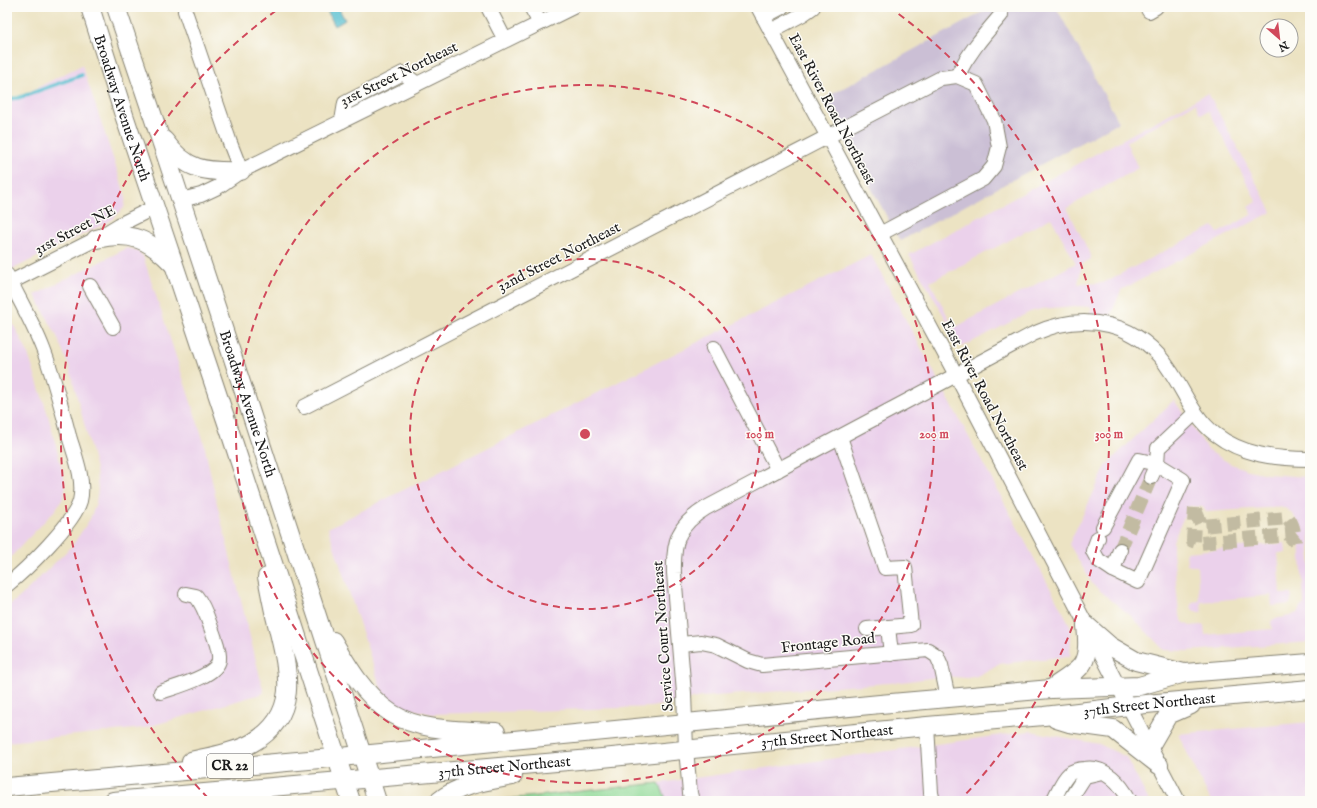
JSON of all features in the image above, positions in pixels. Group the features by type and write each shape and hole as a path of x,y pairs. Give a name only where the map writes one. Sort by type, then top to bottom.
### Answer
{"main road":[{"name":"Broadway Avenue North","path":"90,7 351,801"},
{"name":"Broadway Avenue North","path":"116,7 159,133 377,801"},
{"path":"159,133 176,154 190,165 203,170 241,171"},
{"path":"143,170 164,192 181,200"},
{"path":"155,207 162,208 173,215 192,235"},
{"path":"96,239 118,235 136,238 144,241 163,253 175,266"},
{"path":"124,776 186,762 251,744 271,729 283,711 288,689 286,660 276,620 251,494"},
{"path":"314,608 346,663 360,683 384,708 399,717 420,724 456,730 501,732 591,732"},
{"path":"1086,625 1110,646 1136,661 1185,673"},
{"path":"1051,689 1080,667 1084,662 1087,649 1086,625"},
{"name":"37th Street Northeast","path":"362,754 948,698 1051,689 1139,686 1185,673 1310,663"},
{"name":"37th Street Northeast","path":"344,781 1044,716 1130,706 1310,689"},
{"path":"1150,746 1168,715 1209,698"},
{"path":"1044,716 1069,723 1113,729 1159,765"},
{"name":"CR 22","path":"7,787 362,754"},
{"path":"439,801 449,794 471,784 602,758"},
{"name":"CR 22","path":"113,801 344,781"}],"street":[{"path":"488,7 505,40"},
{"path":"531,7 540,23"},
{"name":"31st Street Northeast","path":"181,200 201,195 218,187 241,171 573,7"},
{"path":"760,12 782,7"},
{"path":"771,31 813,7"},
{"path":"1147,7 1149,11 1156,7"},
{"path":"185,11 241,171"},
{"name":"East River Road Northeast","path":"760,12 829,137 956,375 1086,625 1130,706 1178,801"},
{"path":"880,234 983,179 994,166 999,147 994,120 976,84 957,76 966,57 1001,15"},
{"name":"32nd Street Northeast","path":"304,407 941,78 957,76"},
{"name":"31st Street NE","path":"9,279 96,239 119,225 155,207"},
{"path":"7,585 33,561 68,523 80,502 81,491 81,480 53,377 38,335 9,279"},
{"path":"90,286 113,327"},
{"name":"Service Court Northeast","path":"692,801 686,750 686,723 681,644 674,573 674,552 676,542 682,528 696,514 1047,328 1074,322 1105,324 1121,328 1134,334 1147,343 1159,355 1171,371 1195,413 1215,434 1240,448 1271,457 1310,459"},
{"path":"714,348 778,470"},
{"path":"1151,477 1157,464 1158,448 1195,413"},
{"path":"840,437 885,568 905,567 911,625 867,628"},
{"path":"1139,460 1157,464 1183,480 1138,582 1113,570 1098,560 1093,551 1100,532 1139,460"},
{"path":"1113,570 1120,550"},
{"path":"161,692 206,675 213,670 219,661 219,650 202,604 196,596 186,594"},
{"path":"888,627 891,654"},
{"name":"Frontage Road","path":"681,644 701,642 716,645 748,662 762,666 928,650 937,656 942,669 948,698"},
{"path":"926,726 931,793 934,801"},
{"path":"1053,801 1066,777 1076,770 1088,768 1100,770 1115,780 1125,791 1130,801"},
{"path":"1069,801 1085,776 1098,773 1109,776"}],"shaded area":[{"path":"992,7 1056,7 1119,122 900,241 823,99"},
{"path":"82,65 126,197 124,208 110,221 7,272 7,103"},
{"path":"1208,93 1272,212 1121,290 1110,318 1089,314 1092,307 1074,306 1041,309 1030,312 962,347 909,255","holes":["1195,103 1200,114 1209,111 1257,202 1248,207 1253,214 1218,233 1213,226 1103,283 1078,284 1082,264 1091,259 1067,208 1138,168 1126,142","1051,218 1076,263 954,328 930,282"]},
{"path":"127,248 136,250 143,256 203,439 217,504 264,693 144,728 7,742 7,607 20,597 72,546 90,519 96,503 98,490 96,469 69,366 56,334 35,295"},
{"path":"871,255 1070,625 1070,656 999,664 977,676 967,678 944,676 902,682 702,697 651,707 432,714 398,706 389,700 379,683 328,528"},
{"path":"7,312 27,351 48,415 65,481 65,492 62,500 55,510 7,561"},
{"path":"1174,400 1209,451 1231,464 1248,470 1267,474 1307,477 1310,471 1310,642 1187,651 1164,650 1132,617 1093,585 1069,544 1107,464","holes":["1189,506 1203,507 1206,512 1280,507 1287,509 1293,514 1299,525 1304,604 1297,613 1274,619 1271,621 1272,629 1205,635 1204,626 1190,626 1183,622 1179,614 1173,541"]},
{"path":"1285,543 1286,553 1278,553 1281,594 1291,594 1292,597 1290,604 1272,606 1271,595 1201,602 1202,612 1195,612 1192,609 1191,605 1193,602 1199,601 1197,566 1190,566 1187,564 1186,552"},
{"path":"1310,722 1310,801 1211,801 1178,734"},
{"path":"1030,731 1099,744 1126,757 1149,801 667,801 659,783"}],"green space":[{"path":"659,783 667,801 489,801"}],"water":[{"path":"325,7 338,7 345,20 335,26"}],"waterway":[{"path":"7,99 18,98 82,75"}],"tunnel":[{"path":"1120,550 1151,477"},
{"path":"1195,508 1193,541 1200,543 1289,535 1295,542"},
{"path":"1195,510 1202,526 1288,518 1293,526 1295,542"}]}
